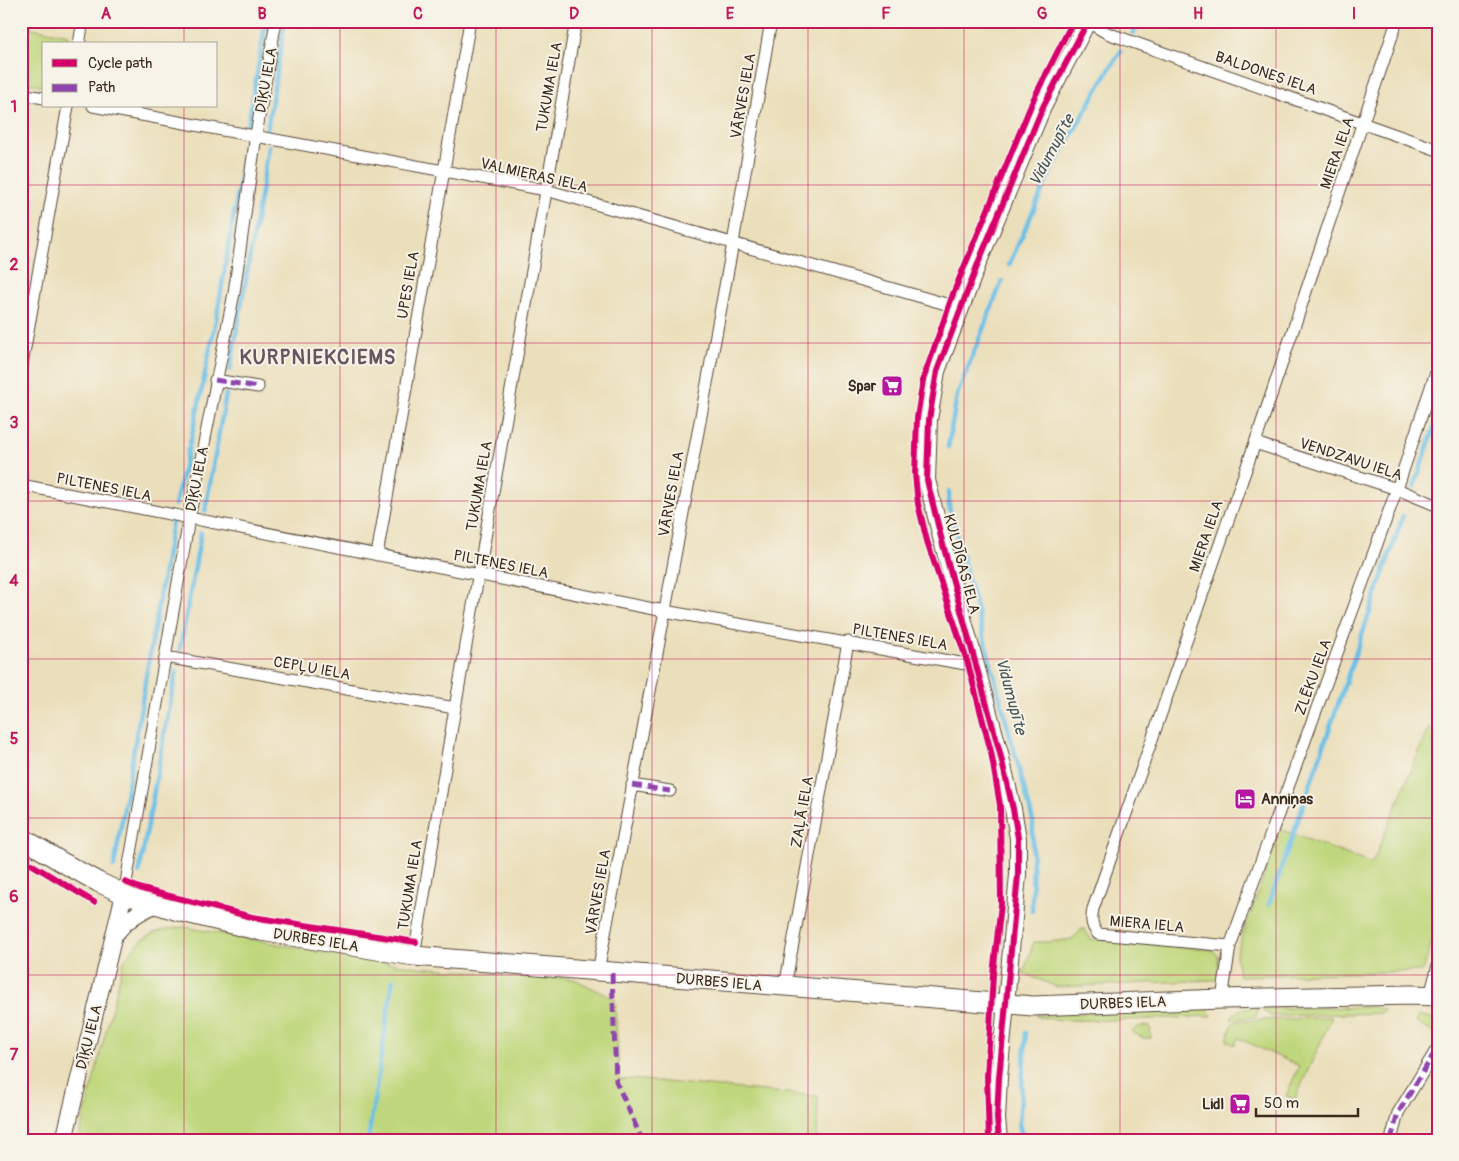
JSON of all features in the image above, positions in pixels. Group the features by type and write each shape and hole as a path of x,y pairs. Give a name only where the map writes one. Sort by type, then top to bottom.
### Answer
{"main road":[{"name":"DURBES IELA","path":"21,837 98,882 124,894 156,904 261,931 414,956 1007,1005 1034,1006 1222,999 1435,996"}],"street":[{"path":"79,42 83,21"},
{"name":"DĪĶU IELA","path":"64,1140 124,894 189,519 234,293 256,135 276,21"},
{"name":"UPES IELA","path":"376,555 470,21"},
{"name":"TUKUMA IELA","path":"414,956 478,575 576,21"},
{"name":"VĀRVES IELA","path":"598,972 733,243 771,21"},
{"name":"MIERA IELA","path":"1230,946 1098,934 1091,922 1093,909 1255,443 1397,21"},
{"name":"BALDONES IELA","path":"1087,22 1107,33 1438,150"},
{"name":"KULDĪGAS IELA","path":"999,1140 996,1118 998,1086 1018,875 1018,838 1014,809 1000,753 942,541 928,480 929,420 936,372 960,308 1042,107 1087,22"},
{"path":"21,94 42,98"},
{"path":"21,370 68,108"},
{"name":"VALMIERAS IELA","path":"104,108 546,190 960,308"},
{"name":"ZLĒKU IELA","path":"1222,999 1230,946 1397,489 1438,366"},
{"path":"216,380 258,387"},
{"name":"VENDZAVU IELA","path":"1255,443 1397,489 1438,506"},
{"name":"PILTENES IELA","path":"21,485 664,611 977,666"},
{"name":"ZAĻĀ IELA","path":"785,987 848,642"},
{"name":"CEPĻU IELA","path":"165,657 455,708"},
{"path":"632,785 670,791"},
{"name":"DĪĶU IELA","path":"114,935 124,922 135,914 156,904"},
{"path":"1435,996 1438,965"},
{"path":"1391,1140 1398,1113 1438,1047"}],"green space":[{"path":"21,26 69,35 67,42 42,42 42,86 21,82"},
{"path":"1429,727 1438,731 1438,921 1423,971 1239,976 1236,955 1280,829 1372,864"},
{"path":"185,927 359,959 417,967 574,979 615,999 619,1080 633,1079 818,1096 817,1140 78,1140 124,961 137,945 149,935 164,930"},
{"path":"1081,929 1084,929 1091,939 1211,949 1218,955 1219,977 1216,980 1057,987 1023,973 1034,942 1073,939"},
{"path":"1375,1007 1384,1010 1383,1013 1272,1016 1264,1012 1263,1008"},
{"path":"1258,1008 1256,1017 1231,1019 1236,1012"},
{"path":"1208,1009 1212,1016 1065,1020 1036,1015"},
{"path":"1419,1015 1438,1020 1438,1035 1416,1023"},
{"path":"1332,1017 1295,1099 1286,1096 1299,1066 1238,1038 1235,1045 1227,1041 1232,1024 1238,1021"},
{"path":"1150,1026 1151,1038 1144,1038 1131,1032 1138,1027"}],"waterway":[{"path":"248,125 266,21"},
{"path":"267,130 285,21"},
{"name":"Vidumupīte","path":"1133,33 1140,21"},
{"name":"Vidumupīte","path":"1009,265 1051,171 1121,51"},
{"path":"175,505 196,417 217,315 246,142"},
{"path":"230,370 269,146"},
{"name":"Vidumupīte","path":"948,447 957,395 1002,281"},
{"path":"205,511 226,394"},
{"path":"1414,487 1438,416"},
{"name":"Vidumupīte","path":"949,491 949,507 1033,821 1032,911"},
{"path":"1269,904 1403,516"},
{"path":"114,867 172,523"},
{"path":"180,649 201,533"},
{"path":"139,873 176,671"},
{"path":"368,1140 393,980"},
{"name":"Vidumupīte","path":"1023,1140 1019,1124 1026,1033"}],"marked path":[{"path":"215,380 258,387"},
{"path":"632,785 670,791"},
{"path":"612,973 616,1081 642,1140"},
{"path":"1391,1140 1398,1113 1438,1047"}],"cycle path":[{"path":"999,1140 997,1118 999,1078 1018,875 1018,838 1000,753 927,480 929,420 937,371 979,261 1043,107 1088,21"},
{"path":"989,1140 987,1076 993,974 1001,904 1000,805 991,752 968,664 927,541 918,504 915,474 917,418 923,380 953,294 1034,98 1069,29"},
{"path":"21,858 94,902"},
{"path":"125,882 142,889 252,917 416,942"}],"place":[{"name":"Spar","path":"892,386"},
{"name":"Anniņas","path":"1245,799"},
{"name":"Lidl","path":"1240,1104"}],"district":[{"name":"KURPNIEKCIEMS","path":"318,357"}]}
